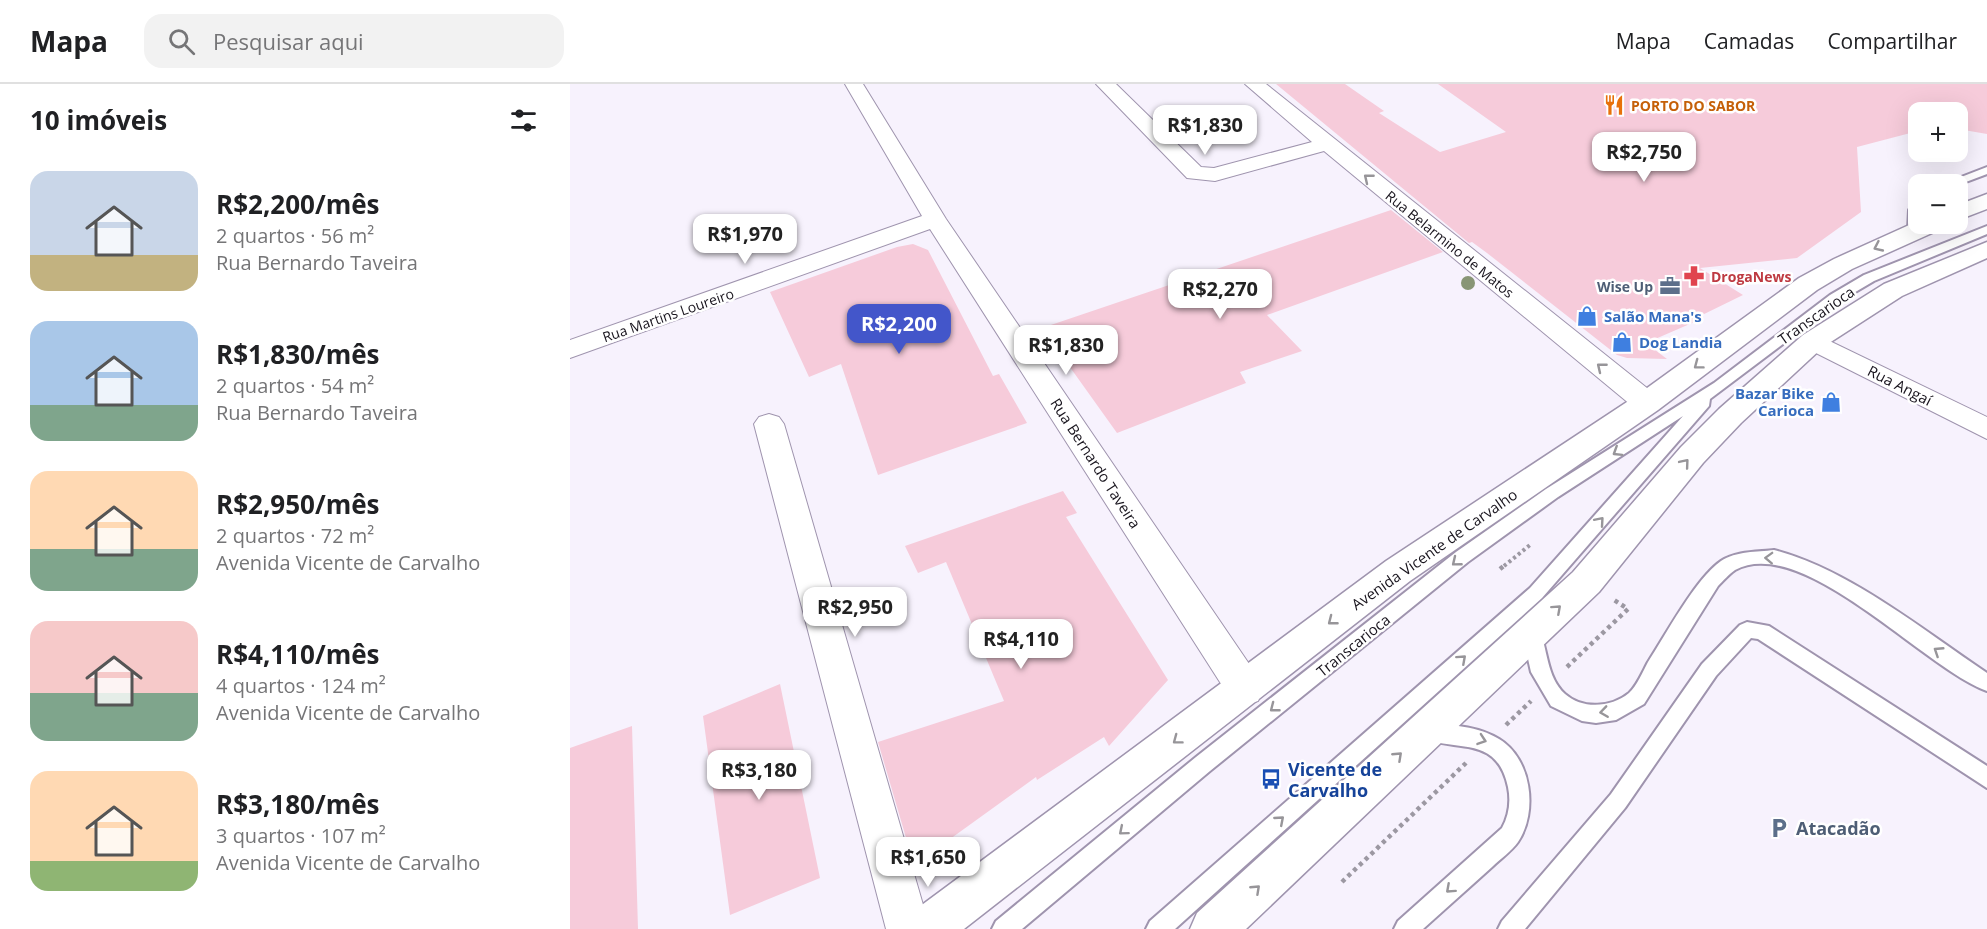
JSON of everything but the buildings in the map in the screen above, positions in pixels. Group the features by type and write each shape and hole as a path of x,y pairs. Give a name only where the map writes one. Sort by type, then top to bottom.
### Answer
{"main road":[{"path":"1968,209 1987,201"},
{"name":"Avenida Vicente de Carvalho","path":"927,929 1398,571 1647,404 1808,284 1908,228"},
{"path":"1213,929 1586,582 1692,455 1730,416 1813,341 1893,290 1987,249"}],"street":[{"name":"Rua Bernardo Taveira","path":"854,84 935,219 1245,689"},
{"path":"1105,84 1195,173 1200,175 1215,175 1327,144"},
{"name":"Rua Belarmino de Matos","path":"1254,84 1647,404"},
{"name":"Rua Martins Loureiro","path":"570,349 935,219"},
{"name":"Rua Angaí","path":"1813,341 1987,429"},
{"path":"769,424 888,866 908,929"}],"lane":[{"path":"1968,177 1987,170"},
{"name":"Transcarioca","path":"1004,929 1203,764 1462,557 1552,493 1719,386 1835,298 1869,278 1987,230"},
{"name":"Transcarioca","path":"1158,929 1536,593 1719,386"},
{"path":"1531,632 1541,672 1558,700 1582,712 1596,714 1616,711 1637,698 1675,635 1712,581 1727,566 1742,560 1774,557 1801,564 1837,583 1987,683"},
{"path":"1510,929 1618,801 1709,670 1746,630 1762,632 1987,778"},
{"path":"1408,928 1510,836 1519,819 1522,807 1513,769 1506,754 1498,747 1475,737 1424,731"}],"path":[{"path":"1500,569 1530,545"}],"place":[{"name":"PORTO DO SABOR","path":"1614,105"},
{"name":"DrogaNews","path":"1694,276"},
{"name":"Wise Up","path":"1670,286"},
{"name":"Salão Mana's","path":"1587,316"},
{"name":"Dog Landia","path":"1622,342"},
{"name":"Bazar Bike Carioca","path":"1831,402"},
{"name":"Vicente de Carvalho","path":"1271,779"},
{"name":"Atacadão","path":"1779,828"}]}
